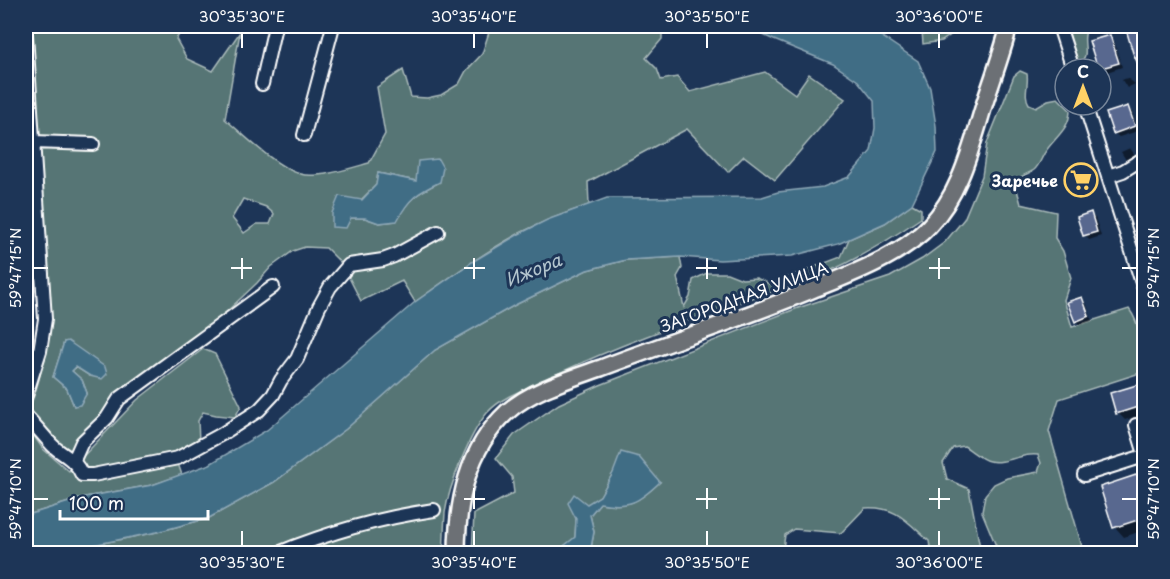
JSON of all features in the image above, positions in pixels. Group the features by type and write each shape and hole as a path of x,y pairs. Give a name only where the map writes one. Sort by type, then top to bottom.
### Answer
{"main road":[{"name":"ЗАГОРОДНАЯ УЛИЦА","path":"457,554 460,505 473,459 496,423 520,403 532,395 589,372 768,309 843,278 885,257 929,227 946,206 959,180 1009,26"}],"street":[{"path":"262,84 275,26"},
{"path":"304,135 333,26"},
{"path":"1059,26 1069,57"},
{"path":"26,35 45,319 40,351 26,395"},
{"path":"1089,117 1144,289"},
{"path":"33,142 93,144"},
{"path":"1108,176 1123,171 1144,158"},
{"path":"26,416 54,447 74,462 82,476 178,458 259,410 273,395 304,345 319,307 330,287 349,265 394,256 438,232"},
{"path":"74,462 82,442 107,418 118,399 273,287"},
{"path":"1136,425 1144,451"},
{"path":"1084,476 1144,456"},
{"path":"276,554 356,525 434,510"}],"green space":[{"path":"31,26 185,26 176,39 187,59 213,71 240,32 225,119 281,165 291,171 307,175 334,172 369,163 385,134 377,87 403,70 411,97 427,98 441,95 459,84 466,71 482,54 491,26 661,26 662,39 646,58 657,69 661,80 677,77 690,92 765,72 795,94 809,74 845,99 775,180 744,156 728,172 687,129 588,182 589,205 520,233 479,257 415,302 402,281 361,301 342,264 326,248 305,247 293,251 271,267 206,331 150,373 70,457 28,411 43,361 47,309","holes":["378,173 416,181 440,182 414,197 396,221 379,223 365,218 351,218 361,200 376,185","243,199 266,207 274,214 270,224 257,224 244,233 232,218","64,342 90,376 76,367 72,371 82,380 87,393 74,406 67,389 53,377"]},
{"path":"881,26 963,26 942,41 923,44 922,30 892,33"},
{"path":"1064,26 1089,26 1085,35 1084,57 1073,57"},
{"path":"1020,71 1027,74 1026,97 1029,104 1036,107 1053,99 1053,117 1069,117 1037,167 1015,183 1021,204 1056,212 1055,238 1063,251 1071,278 1064,300 1072,327 1129,309 1137,324 1143,350 1144,376 1143,372 1059,399 1049,431 1083,550 1074,554 999,553 982,512 985,495 994,484 1007,478 1038,472 1041,463 1038,455 989,461 964,446 953,448 943,463 947,479 969,489 981,553 931,553 929,541 901,517 885,510 865,508 841,533 794,529 785,535 783,549 788,553 581,553 591,548 594,532 590,515 600,503 619,505 633,502 660,482 613,473 600,496 587,505 576,519 575,538 555,553 472,554 474,514 514,493 512,477 496,458 514,435 559,404 600,385 798,308 890,277 922,259 945,242 964,219 982,176 987,143 1014,76"},
{"path":"26,150 33,275 33,331 26,374"},
{"path":"912,204 921,209 921,218 845,264 809,280 717,310 623,345 501,401 480,422 467,446 447,502 443,553 70,554 83,547 157,532 209,518 274,482 346,429 435,350 515,305 587,270 626,260 680,257 682,268 677,277 684,307 690,297 693,280 707,273 727,273 742,279 756,278 770,284 841,257 849,239 885,223"},
{"path":"203,349 215,354 241,406 235,417 203,412 198,421 199,441 175,455 182,475 152,485 85,497 31,514 26,518 26,425 43,449 69,471 137,400"}],"water":[{"name":"Ижора","path":"744,26 866,26 918,61 930,88 936,126 937,152 912,204 885,223 838,244 792,256 720,260 680,257 626,260 587,270 515,305 435,350 346,429 274,482 209,518 157,532 83,547 70,553 26,553 26,518 31,514 85,497 152,485 210,464 267,430 415,302 472,262 547,220 607,198 762,197 778,192 823,187 849,177 871,151 875,128 874,101 858,81 833,64"},
{"path":"438,159 443,168 440,182 414,197 397,221 379,223 365,218 351,218 346,228 332,227 332,213 339,196 362,200 376,185 378,173 416,181 418,161"},
{"path":"68,341 105,367 107,374 102,379 90,376 76,367 72,371 82,380 87,393 80,405 74,406 67,389 53,377 64,342"},
{"path":"621,452 639,457 660,482 633,502 619,505 600,503 590,515 594,532 591,548 581,553 555,553 575,537 576,519 568,503 574,494 587,504 600,496 613,473"}],"building":[{"path":"1125,26 1142,26 1144,31 1144,77 1133,53"},
{"path":"1110,35 1119,63 1113,65 1113,57 1094,57 1089,41"},
{"path":"1128,106 1135,126 1113,134 1107,117 1113,117 1113,111"},
{"path":"1091,212 1097,232 1083,236 1077,217"},
{"path":"1082,297 1089,316 1075,322 1067,302"},
{"path":"1140,384 1144,405 1116,414 1110,393"},
{"path":"1139,474 1144,490 1144,518 1113,528 1100,487"}],"waterway":[{"path":"697,554 706,554"}],"place":[{"name":"Заречье","path":"1081,180"}]}
